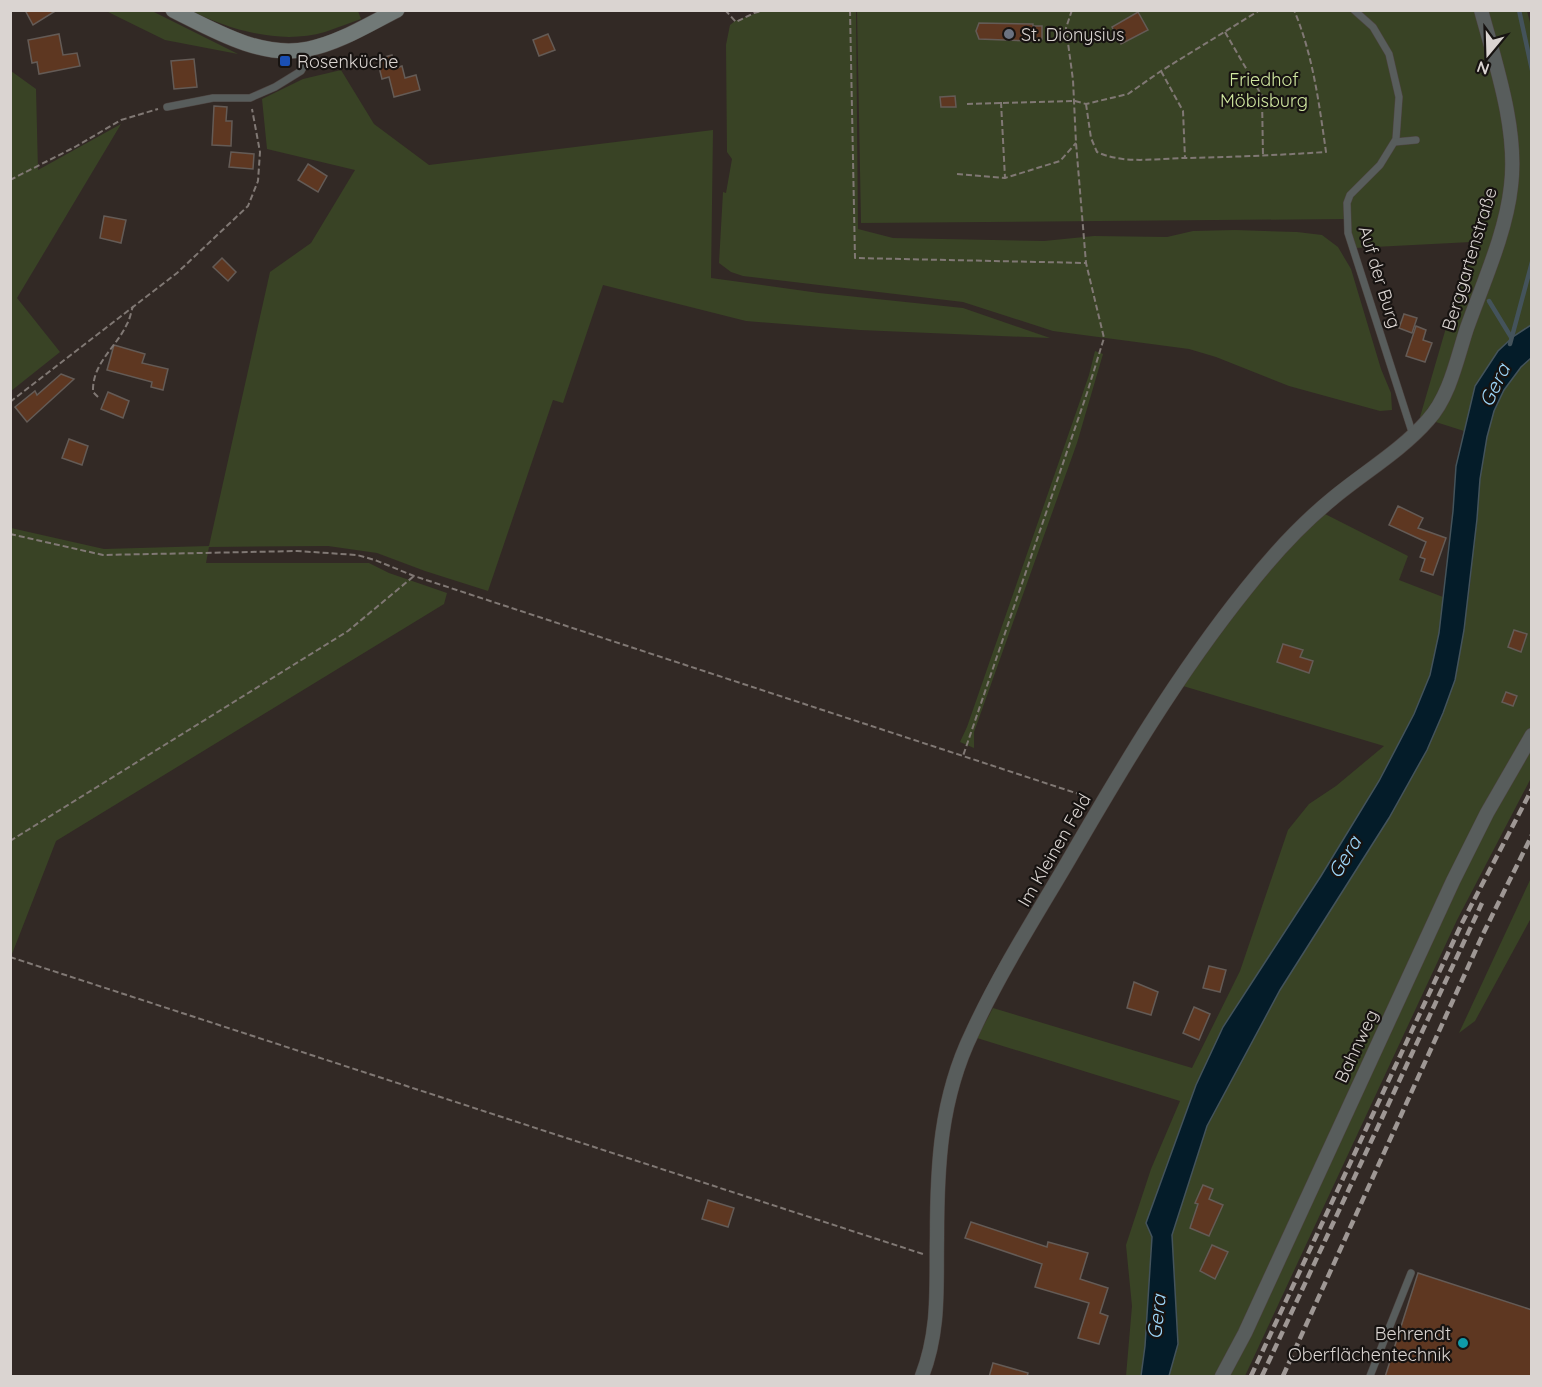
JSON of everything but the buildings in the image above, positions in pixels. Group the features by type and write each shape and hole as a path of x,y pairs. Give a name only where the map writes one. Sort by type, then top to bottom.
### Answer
{"street":[{"path":"172,10 213,30 255,46 287,51 309,49 329,43 397,10"},
{"name":"Berggartenstraße","path":"1413,435 1440,406 1508,206 1512,182 1510,133 1482,10"},
{"name":"Im Kleinen Feld","path":"922,1377 936,1325 938,1170 941,1136 958,1062 975,1027 1013,955 1103,802 1173,687 1202,647 1277,551 1304,522 1413,435"},
{"name":"Bahnweg","path":"1222,1377 1245,1334 1453,881 1487,813 1532,735"}],"lane":[{"name":"Auf der Burg","path":"1354,10 1373,27 1389,54 1399,97 1395,142 1380,165 1350,195 1347,203 1348,233 1413,435"},
{"path":"166,107 213,98 250,98 275,87 301,71 309,49"},
{"path":"1395,142 1416,140"},
{"path":"1370,1377 1411,1273"}],"path":[{"path":"725,10 736,22 766,10"},
{"path":"850,10 855,258 1086,262"},
{"path":"963,756 1104,338 1086,262 1076,143 1075,101 1066,28 1072,10"},
{"path":"968,104 1075,101 1086,104 1128,94 1260,10"},
{"path":"1086,104 1090,138 1097,152 1109,158 1148,160 1263,157 1326,152 1318,91 1305,36 1294,10"},
{"path":"1226,32 1262,96 1263,157"},
{"path":"1161,71 1183,111 1185,158"},
{"path":"10,402 177,273 248,206 258,181 260,152 250,98"},
{"path":"1001,102 1005,178"},
{"path":"10,180 75,147 121,120 166,107"},
{"path":"957,174 1005,178 1060,161 1076,143"},
{"path":"98,397 93,392 95,375 101,361 126,326 133,306"},
{"path":"10,534 103,555 297,551 357,555 414,576 1103,802"},
{"path":"10,841 348,631 414,576"},
{"path":"10,957 937,1259"}],"green space":[{"path":"106,11 152,11 238,54 165,40"},
{"path":"191,11 358,11 361,19 325,32 291,37 256,34 222,24"},
{"path":"762,11 856,11 858,229 893,238 1044,241 1094,236 1167,237 1193,231 1235,230 1322,235 1338,247 1351,269 1381,369 1391,393 1392,410 1380,411 1289,386 1216,357 1189,349 1053,331 963,302 743,276 731,272 719,263 723,192 726,193 732,159 727,152 726,45 730,25"},
{"name":"Friedhof Möbisburg","path":"857,11 1527,11 1532,30 1531,325 1514,336 1475,386 1464,431 1420,417 1471,242 1355,248 1348,219 861,223","holes":["980,23 1042,27 1042,38 1032,38 1032,41 979,39 976,31"]},
{"path":"341,70 374,124 429,165 713,130 711,278 819,293 963,308 1050,338 860,330 746,321 603,285 563,403 553,400 488,591 377,553 328,546 209,547 206,563 369,563 389,573 447,593 444,604 56,841 12,954 11,528 104,549 209,546 270,272 311,243 355,170 267,149 262,99 303,79"},
{"path":"11,71 36,89 38,170 121,124 17,298 60,352 11,391"},
{"path":"1095,351 1103,354 1077,443 974,732 974,748 960,742 1089,375"},
{"path":"1531,358 1531,778 1457,920 1245,1376 1169,1376 1178,1344 1172,1235 1207,1126 1280,990 1389,818 1427,750 1443,713 1455,680 1470,585 1480,479 1487,437 1494,411 1504,390 1521,367"},
{"path":"1325,514 1408,556 1399,580 1443,597 1439,633 1430,675 1414,714 1379,781 1321,876 1223,1027 1196,1085 1146,1223 1152,1237 1145,1346 1141,1376 1126,1376 1132,1306 1126,1245 1151,1169 1180,1101 977,1038 993,1008 1192,1068 1240,971 1288,830 1309,804 1336,786 1384,746 1183,686 1267,574"},
{"path":"1531,878 1531,918 1475,1021 1459,1033"}],"water":[{"name":"Gera","path":"1531,325 1531,358 1521,367 1504,390 1494,411 1487,437 1480,479 1464,630 1455,680 1443,713 1427,750 1389,818 1280,990 1207,1126 1172,1235 1178,1344 1169,1376 1141,1376 1152,1237 1146,1223 1196,1085 1223,1027 1321,876 1379,781 1414,714 1430,675 1439,633 1456,466 1475,386 1498,351 1514,336"}],"waterway":[{"path":"1519,10 1532,70"},
{"path":"1510,344 1532,262"},
{"path":"1489,301 1511,337"}],"railway":[{"path":"1251,1376 1462,923 1532,789"},
{"path":"1283,1376 1483,934 1532,835"},
{"path":"1262,1376 1482,903"}],"place":[{"name":"St. Dionysius","path":"1009,34"},
{"name":"Rosenküche","path":"285,61"},
{"name":"Behrendt Oberflächentechnik","path":"1463,1343"}]}
